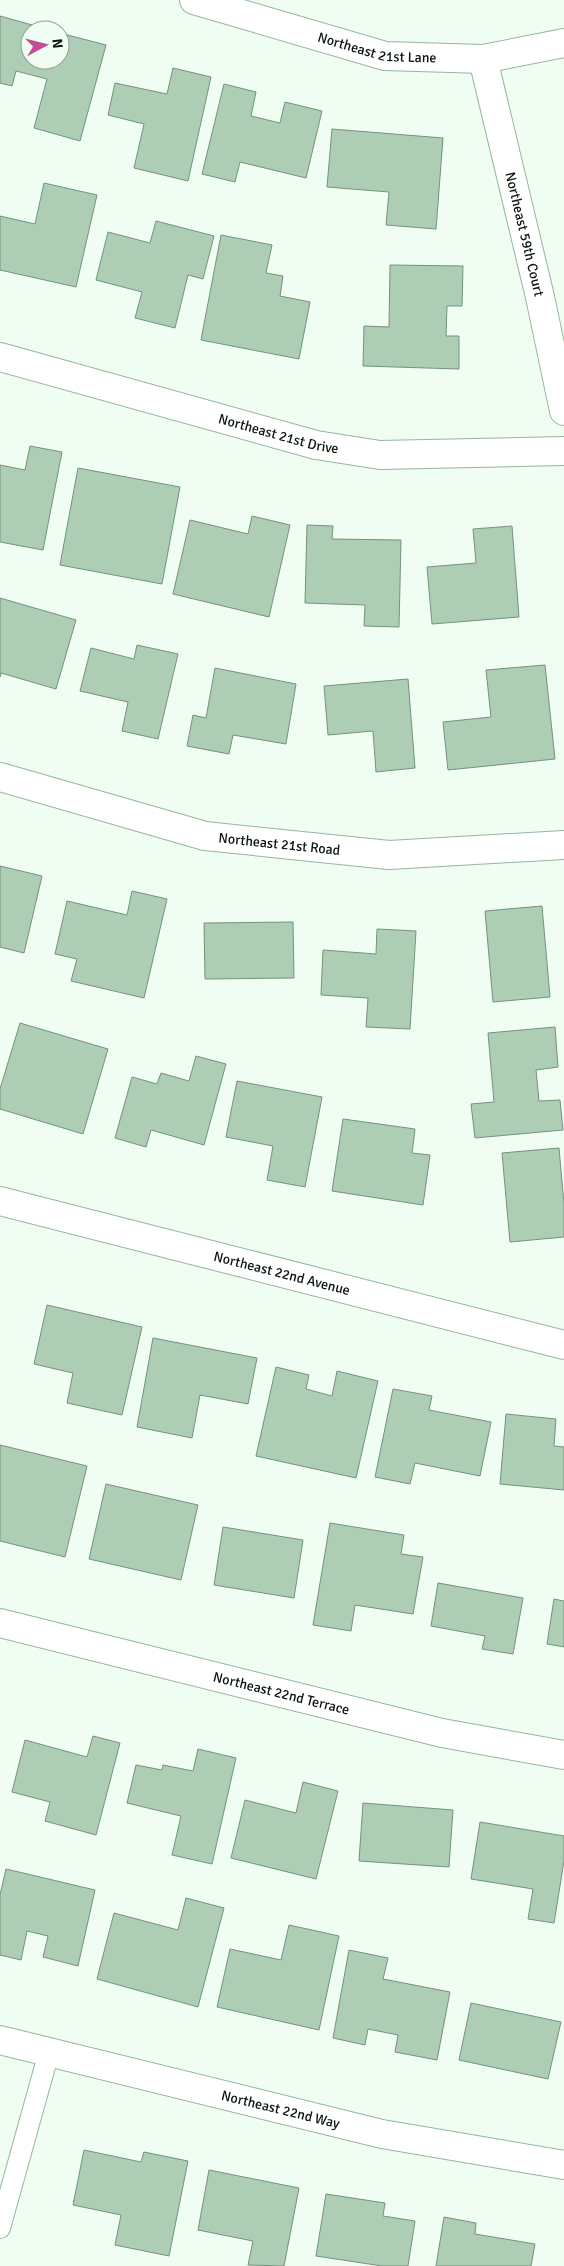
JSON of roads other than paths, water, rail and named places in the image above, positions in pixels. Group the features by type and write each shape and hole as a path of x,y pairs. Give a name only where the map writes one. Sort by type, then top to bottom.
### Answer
{"street":[{"name":"Northeast 21st Lane","path":"194,0 385,56 483,59 564,42"},
{"name":"Northeast 59th Court","path":"483,59 540,297 564,411"},
{"name":"Northeast 21st Drive","path":"0,357 316,445 380,455 564,451"},
{"name":"Northeast 21st Road","path":"0,778 205,836 389,855 564,845"},
{"name":"Northeast 22nd Avenue","path":"0,1201 564,1345"},
{"name":"Northeast 22nd Terrace","path":"0,1623 442,1733 564,1755"},
{"name":"Northeast 22nd Way","path":"0,2040 382,2134 564,2166"}],"lane":[{"path":"0,2228 49,2052"}]}
